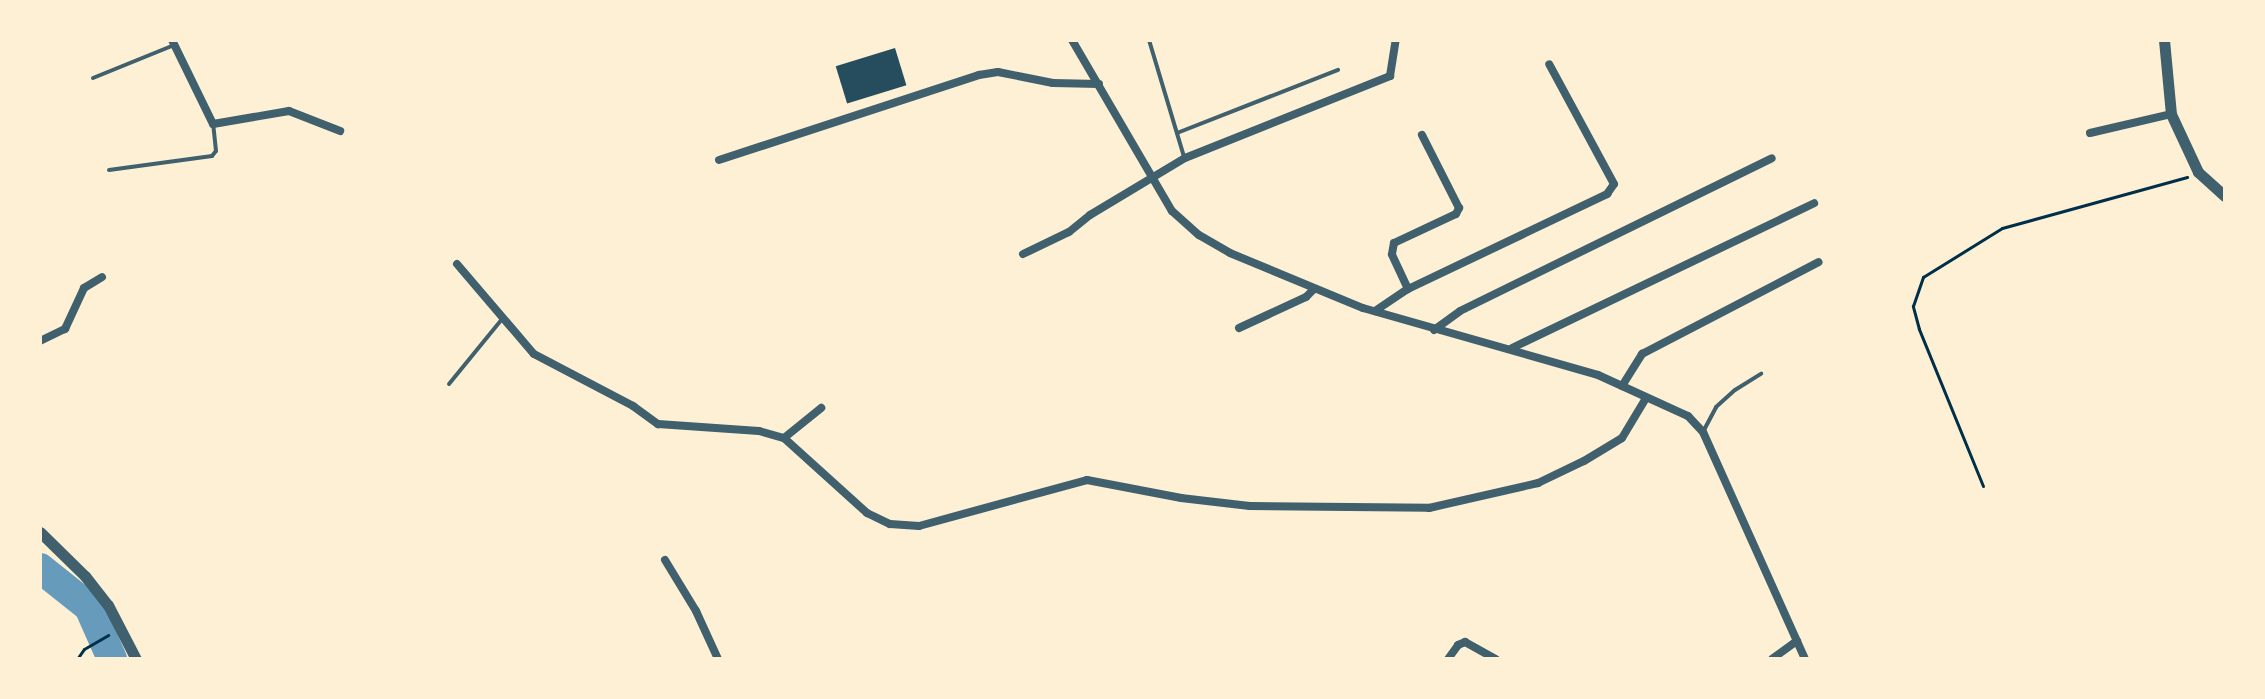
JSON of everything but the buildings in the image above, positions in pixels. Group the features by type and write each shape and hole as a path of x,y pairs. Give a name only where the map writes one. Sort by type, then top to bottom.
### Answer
{"street":[{"path":"1072,40 1172,211 1199,235 1314,289 1434,330 1511,349 1622,386 1676,408 1703,432 1805,659"},
{"path":"1023,254 1069,232 1090,215 1185,158 1390,76 1396,40"},
{"path":"2164,40 2171,114 2198,172 2225,196"},
{"path":"173,43 213,124 289,111 340,131"},
{"path":"1375,311 1408,289 1607,194 1614,184 1549,64"},
{"path":"719,160 979,75 998,72 1053,83 1099,84"},
{"path":"2090,133 2171,114"},
{"path":"1408,289 1392,254 1394,243 1456,214 1459,208 1422,135"},
{"path":"1434,330 1460,311 1772,158"},
{"path":"1511,349 1814,203"},
{"path":"1622,386 1642,354 1819,262"},
{"path":"457,264 534,354 621,399 658,424 759,431 784,438 867,513 890,524 919,526 1087,480 1181,498 1250,506 1429,508 1538,483 1584,461 1622,438 1646,398"},
{"path":"40,341 65,329 84,288 102,277"},
{"path":"1239,328 1306,297 1314,289"},
{"path":"784,438 821,408"},
{"path":"40,532 85,576 108,605 136,659"},
{"path":"665,560 696,611 718,659"},
{"path":"1772,659 1797,641"},
{"path":"1448,659 1458,645 1465,642 1496,659"}],"lane":[{"path":"1149,40 1185,158"},
{"path":"93,78 173,43"},
{"path":"1177,133 1338,70"},
{"path":"109,170 212,156 216,151 213,124"},
{"path":"449,384 502,319"},
{"path":"1703,432 1716,407 1735,390 1761,374"}],"path":[{"path":"1983,486 1919,329 1913,306 1923,277 2002,228 2198,172"},
{"path":"77,659 84,649 113,631"}],"waterway":[{"path":"40,568 89,607 112,659"}]}
